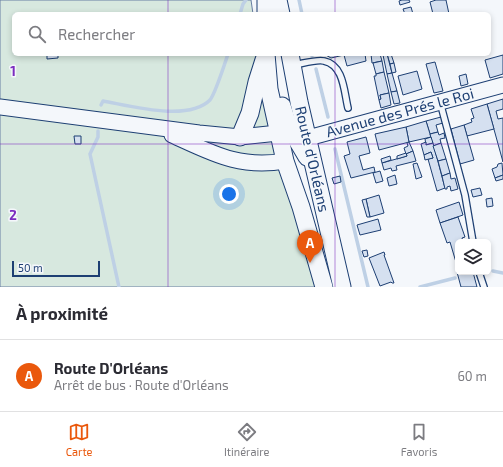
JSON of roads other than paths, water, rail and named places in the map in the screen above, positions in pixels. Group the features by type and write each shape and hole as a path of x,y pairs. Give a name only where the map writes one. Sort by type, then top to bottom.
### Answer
{"main road":[{"path":"266,0 266,12"},
{"path":"278,0 281,12"},
{"path":"240,137 250,113 257,82 265,56"},
{"name":"Route d'Orléans","path":"266,56 269,89 278,134 324,287"},
{"path":"273,56 283,111 288,125 302,140"},
{"name":"Route d'Orléans","path":"291,60 299,102 302,140 314,169 342,287"},
{"name":"Avenue des Prés le Roi","path":"302,140 503,85"},
{"path":"0,106 158,129 240,137 278,134 302,140"},
{"path":"158,129 230,160 247,163 273,163 285,161 302,140"}],"lane":[{"path":"291,60 324,60 332,65 341,74 348,108"},
{"path":"440,102 465,195 472,239"},
{"path":"480,275 484,287"}],"waterway":[{"path":"241,12 246,0"},
{"path":"299,0 302,12"},
{"path":"101,105 103,101 159,111 188,110 200,107 212,97 227,56"},
{"path":"316,69 328,117"},
{"path":"98,131 98,137 90,154 119,287"},
{"path":"335,149 368,287"},
{"path":"493,271 503,273"},
{"path":"420,287 455,278"}],"place":[{"name":"Route D'Orléans","path":"310,263"}]}
